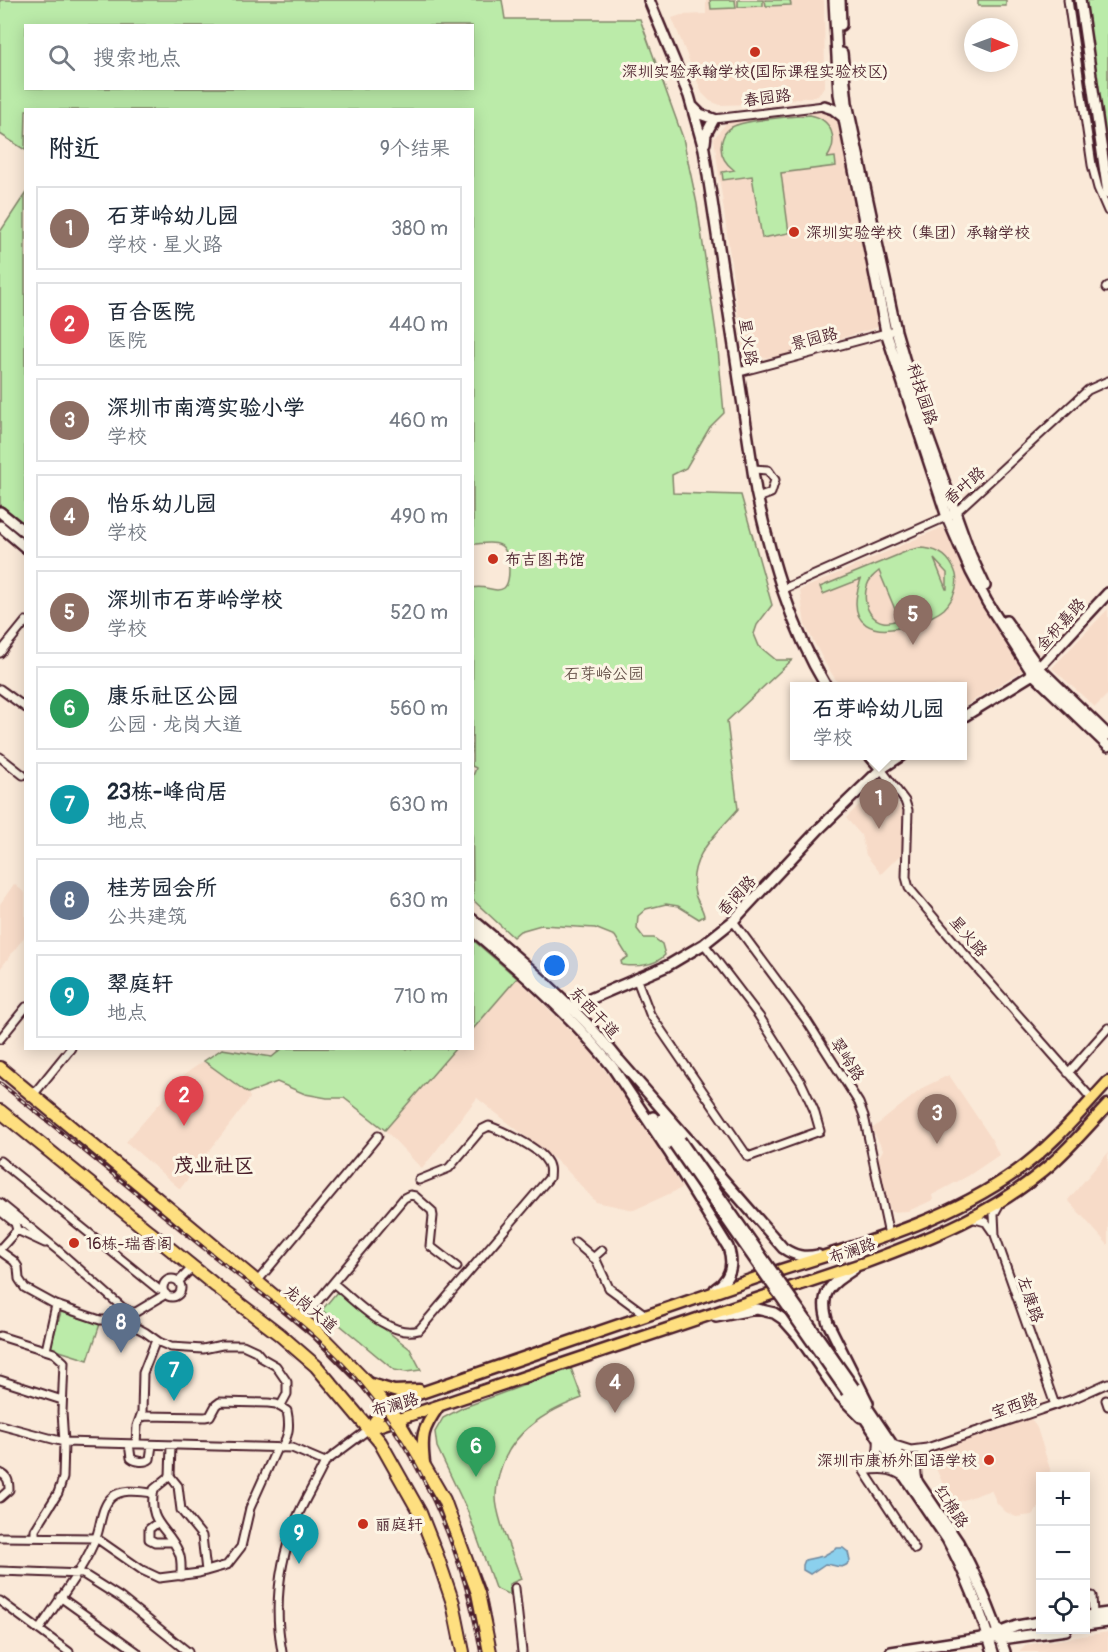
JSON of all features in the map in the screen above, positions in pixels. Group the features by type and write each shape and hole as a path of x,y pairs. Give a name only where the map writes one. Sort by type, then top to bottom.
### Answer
{"highway":[{"name":"龙岗大道","path":"0,1068 316,1331 386,1405 398,1421 444,1500 478,1593 490,1652"},
{"path":"0,1111 316,1366 380,1442 420,1513 453,1603 463,1652"}],"main road":[{"name":"星火路","path":"649,0 692,106 704,149 757,498 766,538 798,633 823,682"},
{"name":"科技园路","path":"834,0 838,92 891,332 922,420 951,515 987,592 1036,671 1108,746"},
{"name":"科技园路","path":"840,0 846,103 891,332"},
{"path":"1080,0 1108,193"},
{"path":"838,92 824,106 833,109 843,117"},
{"path":"692,106 700,114 714,119 706,134 704,149"},
{"path":"0,512 24,531"},
{"path":"0,526 24,546"},
{"name":"金积嘉路","path":"1036,671 1108,593"},
{"path":"967,714 1036,671"},
{"name":"科技园路","path":"1036,671 1108,735"},
{"name":"星火路","path":"873,760 881,769"},
{"name":"香阅路","path":"567,1009 667,966 705,944 733,921 812,837 881,769 894,760"},
{"name":"东西干道","path":"474,921 542,978 615,1063 677,1142 851,1390"},
{"name":"东西干道","path":"474,932 567,1009"},
{"path":"615,1063 783,1248 794,1255 810,1256 856,1248"},
{"path":"615,1063 730,1253 731,1268 723,1284 674,1307"},
{"name":"布澜路","path":"369,1429 386,1405 761,1277 856,1248 930,1220 977,1196 1018,1171 1067,1127 1108,1082"},
{"name":"星火路","path":"1092,1099 1106,1107"},
{"name":"布澜路","path":"369,1429 864,1263 937,1236 1002,1201 1051,1165 1106,1107"},
{"path":"864,1263 833,1284 826,1293 824,1303 828,1323 860,1383 872,1421"},
{"path":"679,1325 749,1309 774,1313 791,1327 844,1402 872,1421"},
{"path":"523,1357 530,1376"},
{"path":"367,1383 394,1391 428,1390"},
{"name":"红棉路","path":"851,1390 872,1421 892,1444 944,1520 970,1564 990,1608 1005,1652"},
{"path":"424,1464 421,1439 428,1421 438,1407"},
{"name":"红棉路","path":"872,1421 878,1438 960,1562 971,1586 993,1652"},
{"path":"1090,1615 1108,1612"},
{"path":"1090,1625 1108,1622"},
{"path":"1000,1636 1017,1626 1036,1623"},
{"path":"891,1652 1036,1632"}],"street":[{"path":"1068,0 1092,165 1098,188 1108,211"},
{"name":"春园路","path":"714,119 824,106"},
{"name":"景园路","path":"739,372 891,332"},
{"name":"香叶路","path":"783,589 951,515 1089,390 1108,381"},
{"path":"753,469 768,470 775,480 771,493 757,498"},
{"path":"0,653 24,623"},
{"path":"0,689 24,707"},
{"path":"0,757 23,775"},
{"name":"星火路","path":"881,769 905,801 908,810 906,877 909,888 1092,1099"},
{"name":"翠岭路","path":"733,921 807,1021 859,1103 864,1116 889,1235"},
{"path":"637,980 650,1014 748,1157 820,1131 814,1110 801,1082 759,1016 705,944"},
{"path":"0,1039 24,1009"},
{"path":"1068,1073 1108,1028"},
{"path":"33,1095 69,1050"},
{"path":"333,1283 383,1323 403,1332 420,1330 549,1178 550,1171 549,1165 539,1153 489,1126 481,1130 449,1168 419,1180"},
{"path":"256,1283 378,1136"},
{"path":"0,1161 158,1289 173,1297 179,1294 181,1289 179,1281 173,1278 167,1280 163,1284 164,1292"},
{"path":"302,1320 404,1198 410,1195 415,1196 432,1211 430,1246 458,1267"},
{"name":"左康路","path":"1002,1201 994,1214 994,1234 1054,1405"},
{"path":"0,1203 130,1312 136,1312 164,1292"},
{"path":"0,1211 15,1223 17,1230 55,1248"},
{"path":"971,1218 986,1222 994,1234"},
{"path":"17,1230 0,1250 18,1267 19,1279 25,1288 56,1305 100,1320 128,1323 171,1347 213,1348 243,1345 256,1351 262,1358 276,1366 287,1382 287,1394 280,1407"},
{"path":"575,1242 596,1260 609,1288 646,1316"},
{"path":"593,1258 602,1250"},
{"path":"179,1281 193,1267"},
{"path":"46,1350 56,1305"},
{"path":"0,1336 54,1353 64,1362 62,1400 64,1442 61,1485 35,1530 34,1537"},
{"path":"152,1445 150,1459 143,1461 131,1458 140,1418 143,1373 156,1340"},
{"path":"0,1380 62,1400"},
{"name":"宝西路","path":"892,1444 911,1450 927,1448 1054,1405 1108,1383"},
{"path":"0,1537 96,1538 159,1578 206,1572 227,1565 241,1547 250,1508 279,1448 286,1440 289,1420 287,1411 268,1403 220,1402 210,1416 205,1417 146,1416 140,1418"},
{"path":"0,1425 64,1442 292,1448 325,1462"},
{"path":"282,1652 278,1616 282,1568 296,1521 325,1462 369,1429"},
{"path":"864,1472 876,1459 878,1438"},
{"path":"171,1445 170,1476 178,1486 181,1510 202,1536 206,1572"},
{"path":"918,1482 916,1468 918,1460 927,1448"},
{"path":"864,1472 874,1469 893,1471 906,1479"},
{"path":"864,1472 915,1549"},
{"path":"0,1473 9,1481 9,1490 0,1498"},
{"path":"170,1476 156,1485 153,1493 153,1515 181,1558 182,1576"},
{"path":"39,1630 96,1538 104,1510 114,1495 130,1491 153,1493"},
{"path":"157,1523 149,1529 148,1539 155,1542 172,1542"},
{"path":"0,1571 76,1573 90,1578 121,1598 188,1652"},
{"path":"514,1588 522,1652"},
{"path":"1090,1609 1092,1596"},
{"path":"60,1597 137,1652"},
{"path":"0,1601 69,1652"}],"shaded area":[{"name":"深圳实验承翰学校(国际课程实验校区)","path":"706,0 824,0 825,85 818,96 754,104 720,105 710,101 702,93 672,18 681,15 706,14"},
{"name":"深圳实验学校（集团）承翰学校","path":"824,110 837,119 882,326 778,357 755,358 743,351 714,138 728,121"},
{"path":"943,527 984,602 1025,669 967,705 967,682 837,682 805,625 800,590"},
{"path":"1108,609 1108,694 1095,707 1052,668"},
{"path":"875,789 886,790 902,809 904,823 901,854 881,874 866,855 861,835 846,818"},
{"path":"14,884 24,892 24,937 0,969 0,904"},
{"path":"517,978 591,1051 640,1118 682,1188 634,1210 596,1202 563,1166 477,1098 422,1169 385,1130 454,1050 474,1050 474,1028"},
{"path":"204,1061 248,1093 250,1098 180,1189 126,1142 185,1074"},
{"path":"949,1075 991,1138 999,1155 968,1176 932,1195 933,1200 908,1211 891,1212 877,1161 883,1150 872,1129 924,1087"},
{"path":"1108,1153 1108,1245 1068,1200"},
{"name":"深圳市康桥外国语学校","path":"1030,1417 1037,1428 1050,1472 1036,1472 1036,1510 1032,1515 1016,1517 1006,1512 997,1503 991,1490 952,1504 928,1451"},
{"path":"1108,1632 1108,1652 1019,1652 1026,1645"}],"green space":[{"name":"石芽岭公园","path":"0,0 502,0 505,19 640,19 683,138 697,204 717,339 724,413 710,427 686,468 672,475 673,493 741,495 772,605 757,625 754,634 759,646 776,660 792,660 727,721 738,809 713,837 699,857 695,868 693,881 695,894 704,916 699,919 678,906 666,904 646,909 638,916 637,929 644,938 654,938 662,944 665,955 661,959 645,965 622,965 621,961 628,957 615,936 595,928 541,925 520,931 513,937 474,901 474,773 476,768 474,767 474,588 501,590 507,585 509,573 508,559 500,545 474,544 474,108 24,108 24,149 0,134"},
{"path":"710,0 735,0 736,8 711,9"},
{"path":"738,0 763,0 763,6 738,7"},
{"path":"765,0 790,0 791,5 766,6"},
{"path":"978,0 1006,0 1006,6 978,6"},
{"path":"1085,0 1108,0 1108,172"},
{"path":"810,115 824,121 831,131 833,138 831,151 827,158 835,157 836,166 781,173 789,233 762,238 752,176 723,180 722,172 734,170 726,163 722,154 723,138 729,129 739,124"},
{"path":"24,196 24,525 0,504 0,232"},
{"path":"924,548 935,550 947,558 955,572 957,584 954,595 944,609 934,615 900,627 875,628 866,625 856,608 861,579 823,594 820,587 910,550","holes":["934,559 947,573 947,589 946,589","879,571 899,619 891,622 877,620 868,609 866,602 865,594 868,584"]},
{"path":"474,941 517,978 474,1028"},
{"path":"220,1050 272,1057 281,1050 454,1050 385,1130 344,1098 305,1094 277,1082 248,1093 204,1061"},
{"path":"337,1292 410,1349 421,1370 406,1372 394,1370 322,1310"},
{"path":"61,1312 100,1324 88,1360 50,1348"},
{"path":"571,1368 582,1398 550,1413 523,1433 512,1445 504,1459 499,1476 496,1495 498,1514 521,1579 509,1584 510,1595 495,1588 468,1512 437,1447 435,1432 443,1418 462,1408"}],"water":[{"path":"837,1548 843,1548 848,1552 850,1561 844,1566 825,1564 810,1574 803,1570 805,1560 823,1556"}],"railway":[{"path":"0,1083 296,1321 347,1369 395,1432 434,1501 462,1575 481,1652"}],"place":[{"name":"深圳实验承翰学校(国际课程实验校区)","path":"755,52"},
{"name":"深圳实验学校（集团）承翰学校","path":"794,232"},
{"name":"布吉图书馆","path":"493,559"},
{"name":"深圳市石芽岭学校","path":"913,645"},
{"name":"石芽岭幼儿园","path":"879,829"},
{"name":"百合医院","path":"184,1126"},
{"name":"深圳市南湾实验小学","path":"937,1144"},
{"name":"16栋-瑞香阁","path":"74,1243"},
{"name":"桂芳园会所","path":"121,1353"},
{"name":"23栋-峰尚居","path":"174,1401"},
{"name":"怡乐幼儿园","path":"615,1413"},
{"name":"深圳市康桥外国语学校","path":"989,1460"},
{"name":"康乐社区公园","path":"476,1477"},
{"name":"丽庭轩","path":"363,1524"},
{"name":"翠庭轩","path":"299,1564"}],"district":[{"name":"茂业社区","path":"214,1165"}]}
